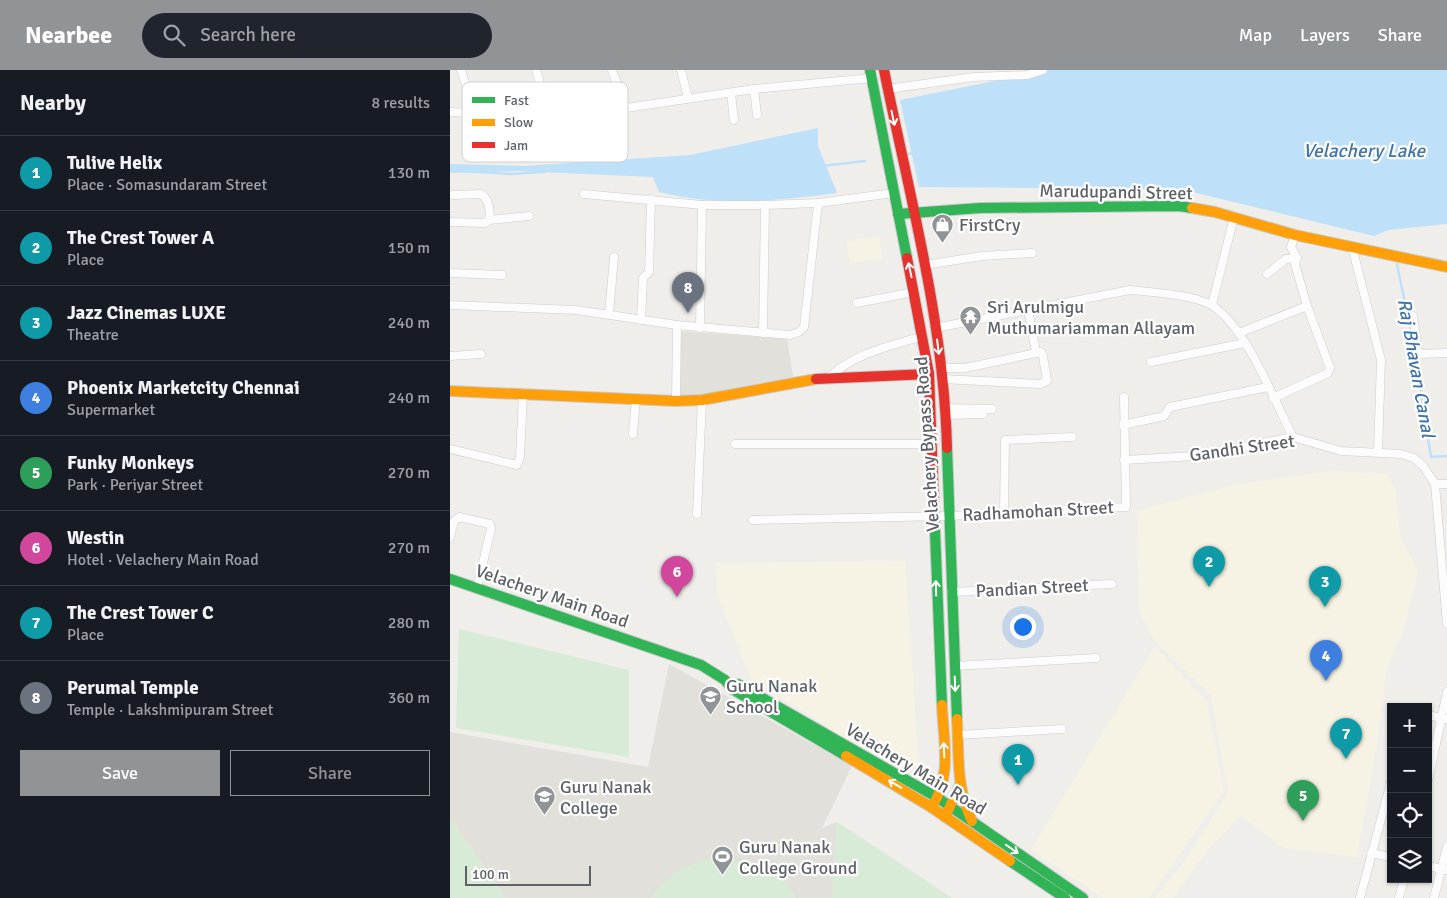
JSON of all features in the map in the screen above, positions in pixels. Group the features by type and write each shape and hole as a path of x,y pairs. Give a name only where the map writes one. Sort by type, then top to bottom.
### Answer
{"main road":[{"name":"Velachery Bypass Road","path":"884,70 916,212 941,373 960,785 945,817"},
{"name":"Velachery Bypass Road","path":"871,74 924,336 929,374 933,444 936,592 945,780 938,798 931,807"},
{"name":"Marudupandi Street","path":"898,214 980,208 1186,207 1234,217 1295,234 1447,267"},
{"path":"450,391 676,401 702,400 829,377 929,374"},
{"name":"Velachery Main Road","path":"450,579 701,665 950,805 1084,898"},
{"name":"Velachery Main Road","path":"725,680 732,688 931,807 1065,898"},
{"path":"960,785 964,805 972,821"}],"street":[{"path":"461,70 465,82"},
{"path":"612,70 616,82"},
{"path":"681,70 688,98"},
{"path":"887,89 974,77 1028,75 1043,70"},
{"path":"628,108 871,74"},
{"path":"754,89 757,115"},
{"path":"731,92 734,120"},
{"path":"452,194 478,194 485,196 489,220"},
{"path":"584,194 702,205 765,205 818,203 894,194"},
{"path":"641,320 643,278 649,272 651,199"},
{"path":"450,306 576,310 700,328 763,333 790,334 799,332 804,327 818,203"},
{"path":"700,328 702,205"},
{"path":"763,333 765,205"},
{"path":"450,222 485,222 529,216"},
{"path":"1212,305 1234,217"},
{"path":"1273,398 1329,371 1330,365 1307,306 1296,264 1297,258 1291,247 1295,234"},
{"path":"1352,246 1381,360 1378,452"},
{"path":"925,265 982,256 1032,253"},
{"path":"608,314 614,257"},
{"path":"1267,274 1286,259 1297,258"},
{"path":"450,273 502,275"},
{"path":"935,328 1130,290 1161,292 1212,305 1239,333 1293,437"},
{"path":"856,302 914,292"},
{"path":"1239,333 1307,306"},
{"path":"1028,310 1036,352"},
{"path":"1413,316 1418,354 1447,352"},
{"path":"676,401 677,325"},
{"path":"829,377 846,362 865,354 924,336"},
{"path":"1151,362 1245,343"},
{"path":"1041,352 1047,381 1045,384 941,373 1041,352"},
{"path":"450,356 481,354"},
{"path":"1124,424 1164,416 1170,407 1268,387"},
{"path":"450,449 517,466 520,458 523,393"},
{"path":"1124,397 1124,460"},
{"path":"633,434 636,399"},
{"path":"697,514 702,400"},
{"path":"944,412 992,409"},
{"path":"944,412 983,414"},
{"path":"1004,513 1005,440 1072,437"},
{"name":"Gandhi Street","path":"1124,460 1194,456 1293,437 1341,451 1400,454 1414,458 1423,466 1435,484"},
{"path":"735,444 933,444"},
{"name":"Radhamohan Street","path":"753,520 949,516 1126,507 1124,460"},
{"path":"1447,484 1435,484 1447,624"},
{"path":"450,537 454,521 459,517 490,524 491,529 476,588"},
{"name":"Pandian Street","path":"951,592 1112,584"},
{"path":"954,666 1096,658"},
{"path":"1432,766 1445,719 1447,692"},
{"path":"1432,717 1445,719"},
{"path":"957,735 1062,729"},
{"path":"1360,898 1388,793"},
{"path":"1434,898 1444,869 1447,847"},
{"path":"1371,853 1387,857"},
{"path":"1399,898 1403,883"}],"shaded area":[{"path":"879,237 882,259 850,263 847,241"},
{"path":"679,331 787,339 793,377 673,400"},
{"path":"1329,471 1387,474 1396,492 1400,537 1418,571 1403,631 1387,668 1374,761 1357,857 1283,848 1241,815 1206,852 1173,898 1155,898 1188,857 1228,792 1211,696 1155,641 1139,611 1137,511 1238,484"},
{"path":"905,561 919,770 887,766 797,707 753,684 717,594 716,563"},
{"path":"1155,647 1206,700 1224,791 1149,898 1103,898 1031,850"},
{"name":"Guru Nanak College","path":"669,664 852,766 822,828 837,822 832,898 506,898 450,818 450,732 648,767"}],"green space":[{"path":"459,629 629,670 629,757 456,728"},
{"path":"450,818 506,898 450,898"},
{"path":"837,822 952,898 832,898"},
{"name":"Guru Nanak College Ground","path":"711,858 737,860 759,866 779,878 796,898 651,898 663,883 677,872"}],"water":[{"name":"Velachery Lake","path":"1049,70 1447,70 1447,224 1388,230 1374,236 1180,189 919,187 900,100"},
{"path":"818,128 818,146 837,193 770,200 704,200 659,192 653,177 517,171 450,173 450,164 524,166 584,162 628,162 628,159 690,155"}],"waterway":[{"path":"908,154 915,153"},
{"path":"822,166 865,161"},
{"path":"463,171 510,174 545,172"},
{"name":"Raj Bhavan Canal","path":"1397,264 1413,342"},
{"name":"Raj Bhavan Canal","path":"1415,355 1431,457 1447,456"}],"traffic: fast":[{"path":"870,70 907,258"},
{"path":"898,214 980,208 1179,206 1192,208"},
{"path":"947,448 957,719"},
{"path":"934,506 942,705"},
{"path":"450,579 701,665 725,680 732,689 846,756"},
{"path":"738,684 938,798 1083,898"},
{"path":"1010,861 1065,898"}],"traffic: slow":[{"path":"1192,208 1215,212 1295,235 1447,267"},
{"path":"450,391 676,401 702,400 816,379"},
{"path":"931,807 938,796 944,771 945,744 942,705"},
{"path":"957,719 961,784 963,796 972,821"},
{"path":"846,756 931,807 1010,861"},
{"path":"945,817 960,785"}],"traffic: jam":[{"path":"884,70 924,258 932,305 944,400 947,448"},
{"path":"907,258 929,374 934,506"},
{"path":"816,379 929,374"}],"place":[{"name":"FirstCry","path":"943,244"},
{"name":"Perumal Temple","path":"688,313"},
{"name":"Sri Arulmigu Muthumariamman Allayam","path":"971,336"},
{"name":"The Crest Tower A","path":"1209,587"},
{"name":"Westin","path":"677,597"},
{"name":"Jazz Cinemas LUXE","path":"1325,607"},
{"name":"Phoenix Marketcity Chennai","path":"1326,681"},
{"name":"Guru Nanak School","path":"710,715"},
{"name":"The Crest Tower C","path":"1346,759"},
{"name":"Tulive Helix","path":"1018,785"},
{"name":"Guru Nanak College","path":"544,816"},
{"name":"Funky Monkeys","path":"1303,821"},
{"name":"Guru Nanak College Ground","path":"723,876"}]}
